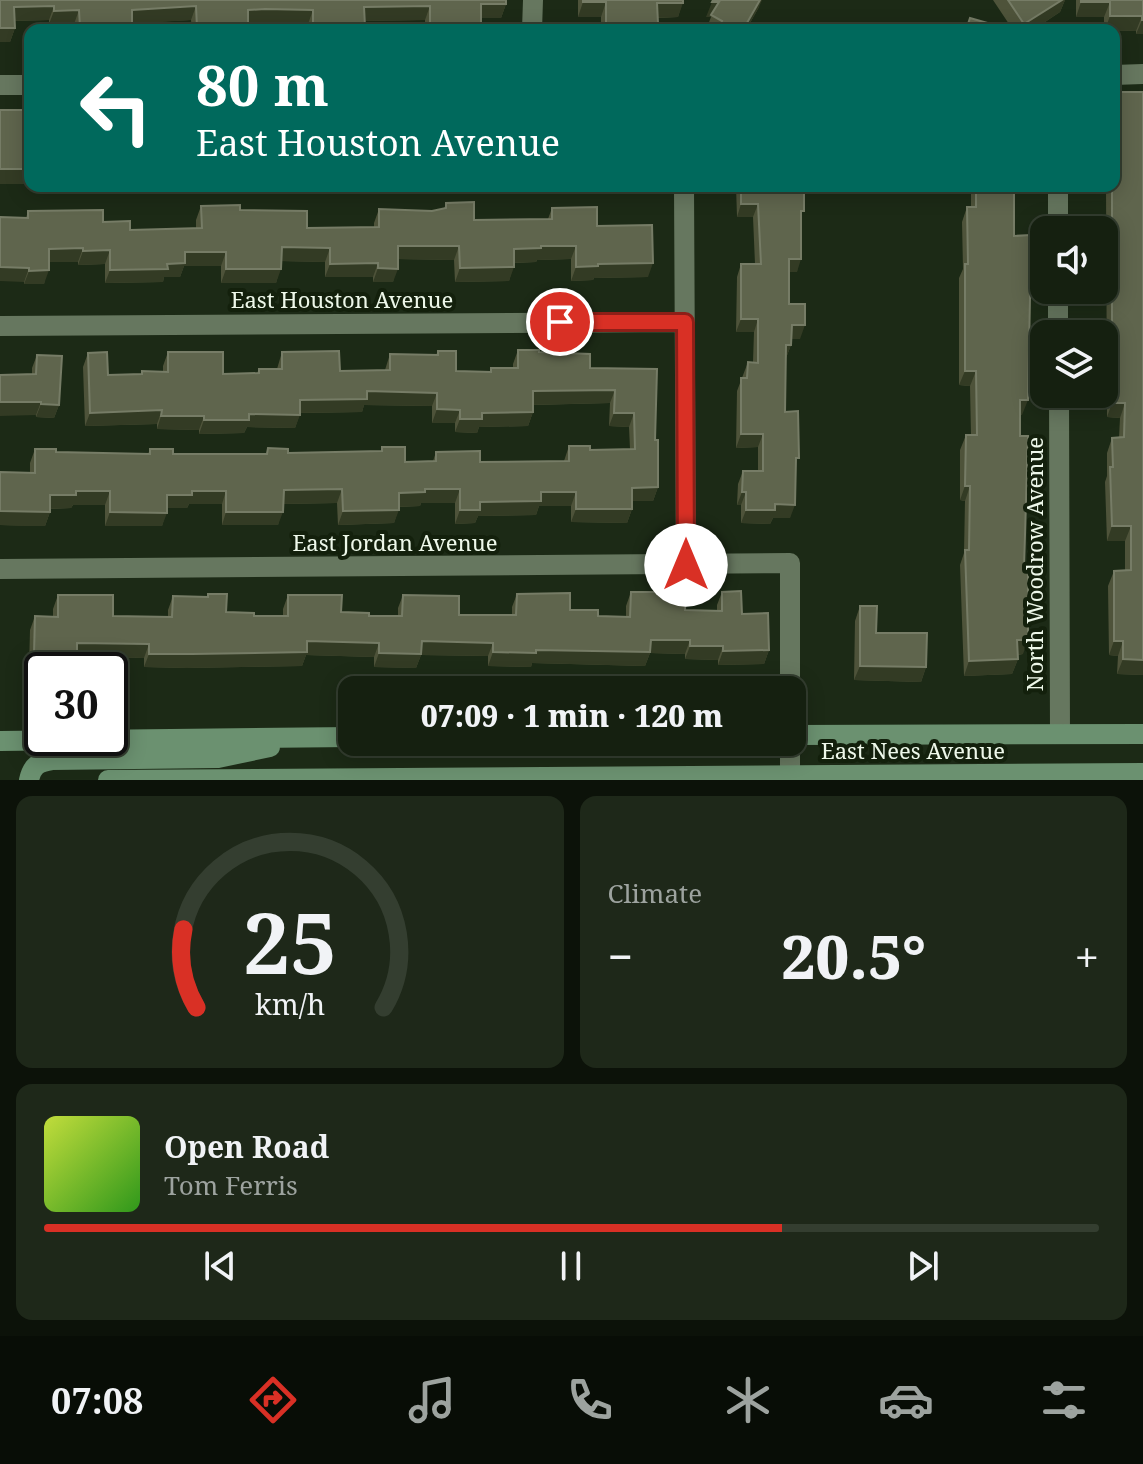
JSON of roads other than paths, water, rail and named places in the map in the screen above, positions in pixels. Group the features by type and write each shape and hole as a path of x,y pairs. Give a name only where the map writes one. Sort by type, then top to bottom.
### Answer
{"main road":[{"name":"East Nees Avenue","path":"806,735 1143,734"},
{"path":"29,780 31,769 41,761 218,758 313,737"},
{"path":"0,741 338,737"},
{"name":"East Nees Avenue","path":"108,780 1143,773"}],"street":[{"path":"532,24 533,0"},
{"path":"1120,75 1143,74"},
{"path":"0,85 24,85"},
{"path":"684,192 686,565"},
{"path":"1058,192 1058,216"},
{"name":"East Houston Avenue","path":"0,326 685,322"},
{"name":"North Woodrow Avenue","path":"1059,408 1060,734"},
{"name":"East Jordan Avenue","path":"0,569 790,563 790,676"},
{"path":"790,756 790,776"}]}
